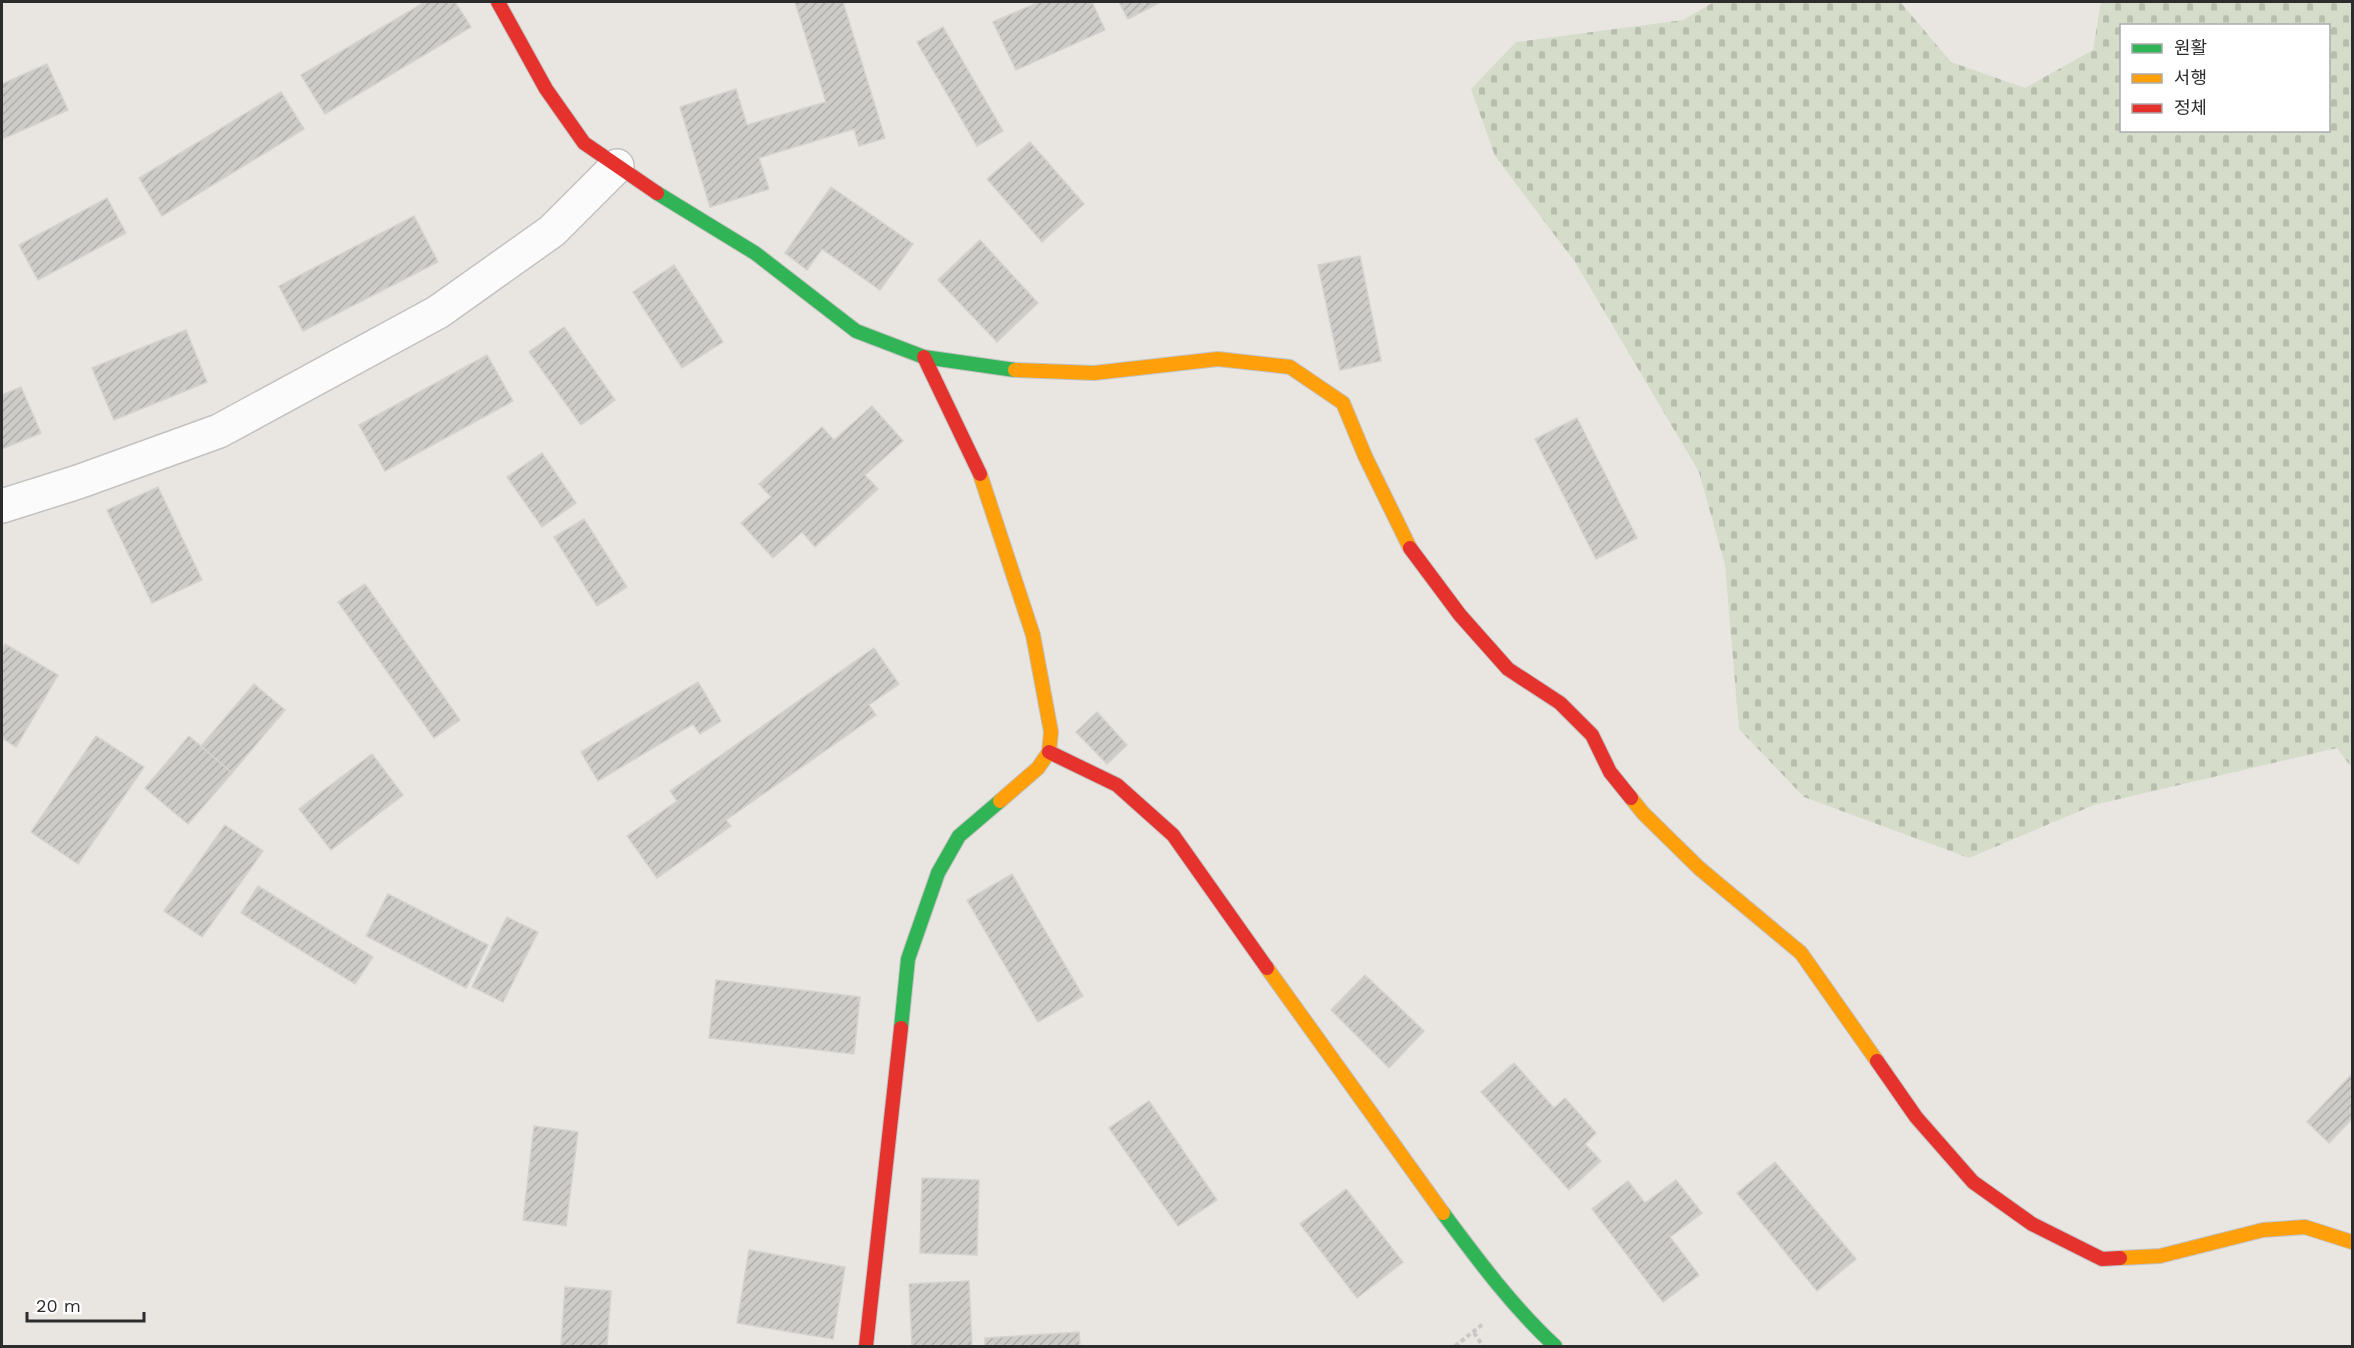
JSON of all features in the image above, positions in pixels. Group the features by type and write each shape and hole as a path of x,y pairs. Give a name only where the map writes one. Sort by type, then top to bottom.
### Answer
{"street":[{"path":"498,2 546,89 584,143 755,253 856,331 924,357 1005,370 1082,373 1218,359 1290,367 1343,403 1365,456 1413,555 1460,615 1509,669 1560,703 1592,735 1610,772 1643,813 1699,868 1801,953 1916,1117 1972,1182 2032,1224 2102,1259 2160,1256 2263,1230 2284,1228 2305,1227 2352,1242"},
{"path":"2,506 78,482 219,431 438,312 552,231 617,166"},
{"path":"866,1347 908,959 938,873 959,836 1038,768 1049,752 1051,732 1033,635 978,469 924,357"},
{"path":"1049,752 1117,785 1173,835 1487,1273 1530,1323 1555,1347"}],"path":[{"path":"1474,1333 1483,1347"}],"green space":[{"path":"1714,2 1901,3 1951,62 2025,88 2093,50 2101,2 2352,2 2352,768 2337,748 2094,805 1969,858 1804,797 1739,729 1725,565 1699,472 1575,262 1495,156 1471,89 1516,42 1683,20"}],"building":[{"path":"425,2 455,2 471,27 325,114 301,75"},
{"path":"795,2 843,2 885,138 859,146 854,129 759,158 769,189 710,207 680,107 736,89 747,125 826,102"},
{"path":"1039,2 1092,2 1105,30 1016,70 993,22"},
{"path":"1119,2 1161,2 1128,19"},
{"path":"943,27 1003,131 977,146 917,42"},
{"path":"47,64 68,110 2,139 2,84"},
{"path":"281,92 304,129 162,216 139,178"},
{"path":"1030,142 1084,204 1042,242 987,179"},
{"path":"831,187 913,244 880,290 822,249 807,270 785,253"},
{"path":"107,198 126,233 38,280 19,245"},
{"path":"414,216 438,262 303,331 279,286"},
{"path":"980,240 1038,303 997,342 938,280"},
{"path":"1360,256 1381,361 1340,370 1318,265"},
{"path":"674,265 723,342 682,368 633,292"},
{"path":"564,327 615,400 581,425 529,352"},
{"path":"186,330 207,382 114,420 92,368"},
{"path":"487,355 513,401 385,471 359,425"},
{"path":"21,387 41,433 2,449 2,395"},
{"path":"872,406 903,441 865,475 878,489 815,547 802,532 773,558 741,523 771,497 759,484 822,427 834,440"},
{"path":"1577,418 1637,538 1596,559 1535,439"},
{"path":"542,453 576,503 542,527 507,477"},
{"path":"158,487 202,580 152,603 107,510"},
{"path":"584,519 627,587 597,606 554,537"},
{"path":"365,584 460,720 434,738 338,602"},
{"path":"5,644 58,675 16,747 2,738 2,651"},
{"path":"874,648 899,684 869,705 876,715 726,820 731,826 657,878 627,836 677,801 670,791"},
{"path":"698,682 721,721 700,734 693,724 598,781 581,752"},
{"path":"254,684 285,710 232,773 201,746"},
{"path":"1097,712 1127,745 1107,764 1076,732"},
{"path":"96,736 144,767 78,864 31,832"},
{"path":"189,736 232,773 188,824 145,788"},
{"path":"372,754 403,795 331,850 299,809"},
{"path":"225,825 263,851 202,937 164,911"},
{"path":"1012,874 1083,996 1038,1022 967,900"},
{"path":"258,886 373,957 355,984 241,913"},
{"path":"388,894 488,945 466,988 366,936"},
{"path":"507,917 538,932 503,1002 472,987"},
{"path":"1365,975 1424,1031 1389,1068 1331,1010"},
{"path":"716,980 860,997 854,1054 709,1038"},
{"path":"1514,1063 1554,1108 1565,1098 1596,1133 1585,1144 1601,1161 1569,1190 1481,1092"},
{"path":"2352,1074 2352,1119 2329,1143 2307,1122"},
{"path":"1149,1101 1217,1200 1178,1226 1109,1128"},
{"path":"534,1126 578,1132 566,1226 523,1220"},
{"path":"1775,1162 1856,1259 1817,1291 1737,1193"},
{"path":"922,1178 979,1180 977,1255 920,1253"},
{"path":"1676,1180 1702,1213 1670,1237 1699,1275 1663,1302 1592,1209 1628,1181 1645,1203"},
{"path":"1346,1189 1403,1262 1357,1298 1300,1224"},
{"path":"749,1250 845,1267 833,1339 737,1323"},
{"path":"969,1281 972,1346 912,1346 909,1284"},
{"path":"565,1287 611,1291 607,1346 561,1346"},
{"path":"1079,1332 1080,1346 985,1346 985,1338"}],"traffic: fast":[{"path":"657,193 755,253 856,331 924,357 1015,370"},
{"path":"901,1028 908,959 938,873 959,836 1000,801"},
{"path":"1443,1213 1510,1299 1555,1346"}],"traffic: slow":[{"path":"1015,370 1094,373 1218,359 1290,367 1343,403 1365,456 1410,548"},
{"path":"980,474 1033,635 1051,732 1049,752 1038,768 1000,801"},
{"path":"1631,798 1643,813 1699,868 1801,953 1877,1061"},
{"path":"1267,968 1443,1213"},
{"path":"2120,1258 2160,1256 2263,1230 2305,1227 2352,1242"}],"traffic: jam":[{"path":"498,2 546,89 584,143 657,193"},
{"path":"924,357 980,474"},
{"path":"1410,548 1460,615 1508,669 1560,703 1592,735 1610,772 1631,798"},
{"path":"1049,752 1117,785 1173,835 1267,968"},
{"path":"866,1346 901,1028"},
{"path":"1877,1061 1916,1117 1973,1182 2032,1224 2102,1259 2120,1258"}]}
